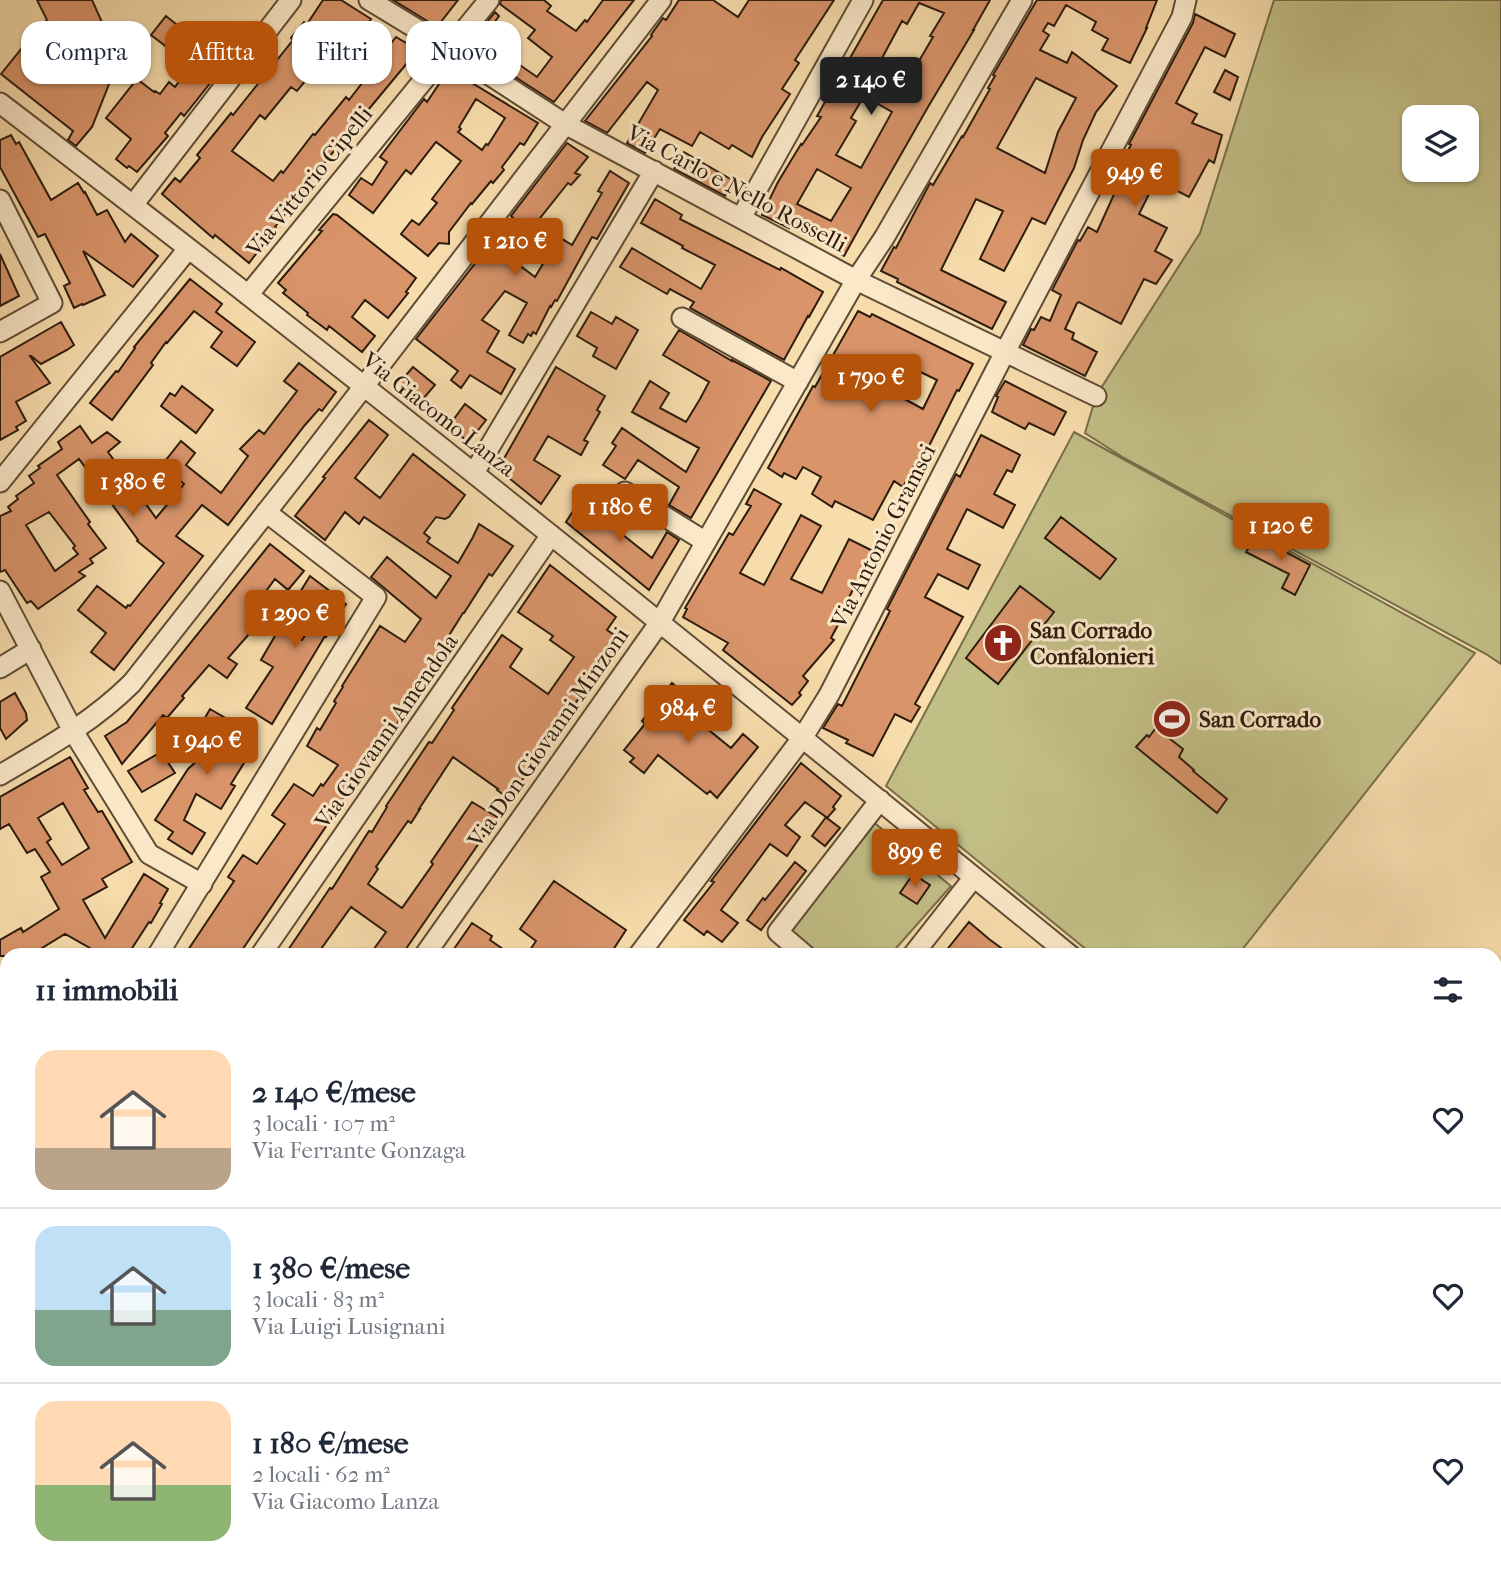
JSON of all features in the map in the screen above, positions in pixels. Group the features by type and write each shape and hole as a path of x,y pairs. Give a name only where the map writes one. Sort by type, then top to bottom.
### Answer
{"street":[{"path":"134,205 291,0"},
{"name":"Via Carlo e Nello Rosselli","path":"369,0 406,22"},
{"name":"Via Vittorio Cipelli","path":"472,21 489,0"},
{"path":"0,775 73,732 132,683 662,0"},
{"path":"741,218 863,0"},
{"name":"Via Don Giovanni Minzoni","path":"430,948 660,622 856,280 884,238 1022,0"},
{"name":"Via Antonio Gramsci","path":"644,948 803,737 829,695 1005,352 1182,17 1186,0"},
{"name":"Via Vittorio Cipelli","path":"248,295 420,84"},
{"name":"Via Carlo e Nello Rosselli","path":"504,84 565,124 856,280 1096,396"},
{"name":"Via Giacomo Lanza","path":"0,103 474,473 1061,948"},
{"path":"474,473 654,171"},
{"path":"0,200 52,303 0,332"},
{"path":"0,482 188,249"},
{"path":"682,318 798,382"},
{"path":"625,492 706,542"},
{"path":"163,948 376,597 266,512"},
{"name":"Via Giovanni Amendola","path":"266,948 551,535"},
{"path":"0,591 73,732 149,854 202,884"},
{"path":"0,668 31,649"},
{"path":"797,948 778,932 880,800"},
{"path":"918,948 974,877"}],"shaded area":[{"path":"1274,0 1501,0 1501,664 1124,458 1085,433 1096,396 1200,233"},
{"name":"San Corrado","path":"1074,432 1475,653 1243,948 1084,948 886,786"},
{"path":"871,820 951,886 896,948 805,948 785,932"}],"building":[{"path":"37,0 92,0 102,21 46,21"},
{"path":"323,0 341,0 371,19 309,21"},
{"path":"393,0 458,0 442,21 427,21"},
{"path":"501,0 544,0 551,6 547,11 576,31 585,20 587,22 603,0 634,0 554,102 521,81 521,66 537,77 552,57 528,38 535,30 500,4"},
{"path":"679,0 713,0 738,17 749,0 834,0 795,60 799,63 782,89 790,94 752,157 732,145 729,149 700,132 692,146 660,129 645,153 627,143 658,90 647,82 607,133 585,121"},
{"path":"883,0 990,0 844,256 790,225 789,228 762,215 778,182 821,117 817,116","holes":["919,3 944,13 909,78 881,60 902,21 907,24","864,96 892,112 861,168 836,155 856,121 851,118","817,169 851,188 831,221 797,204"]},
{"path":"1037,0 1157,0 1130,63 1102,50 1108,39 1092,30 1096,22 1066,5 1054,26 1048,23 1043,31 1049,35 1040,50 1067,63 1072,52 1117,86 1096,112 1074,168 1045,224 1032,218 1004,271 980,259 1003,211 976,199 941,270 1006,302 992,329 897,282 898,279 881,271 930,183 933,185 963,137 990,89 988,88 995,76 993,75","holes":["1036,78 1076,98 1058,132 1045,173 997,148"]},
{"path":"495,12 499,16 495,21 488,21"},
{"path":"1195,14 1235,34 1225,57 1205,47 1176,103 1197,114 1192,123 1222,135 1214,163 1209,160 1189,197 1156,180 1139,214 1167,228 1155,251 1172,260 1156,284 1144,279 1121,324 1077,303 1065,329 1074,333 1072,339 1097,352 1085,376 1023,345 1041,317 1050,321 1061,295 1052,290 1078,240 1080,241 1088,227 1097,232 1130,159 1125,156 1131,145 1129,144 1193,23"},
{"path":"166,16 172,21 165,21 165,46 151,35"},
{"path":"396,37 406,43 406,64 392,81 392,42"},
{"path":"292,41 292,84 303,84 297,91 291,87 265,119 260,115 232,151 273,181 281,171 283,173 346,97 349,100 361,84 390,84 334,151 249,263 215,235 213,238 162,194 175,178 180,182 200,158 197,155 258,84 278,84 278,59"},
{"path":"21,49 21,84 109,84 92,127 76,146 68,140 73,131 1,74"},
{"path":"1225,70 1238,77 1230,100 1214,92"},
{"path":"133,84 144,84 160,94 168,84 175,87 177,84 209,84 184,116 181,113 165,133 168,136 137,172 129,166 127,168 116,159 131,139 106,118"},
{"path":"439,84 474,84 538,123 524,145 520,143 502,167 504,170 471,203 449,232 449,244 439,243 428,256 401,234 412,220 419,225 437,203 432,199 461,161 436,142 411,174 406,170 373,213 349,195 361,178 372,185 387,162 380,157 424,99 427,102","holes":["476,99 505,118 482,150 458,132"]},
{"path":"11,135 16,144 19,142 51,200 78,183 97,215 107,210 125,242 131,234 158,256 133,287 83,251 105,295 74,308 64,286 70,283 45,234 38,237 0,167 0,140"},
{"path":"567,143 588,157 575,173 580,175 571,185 568,183 537,222 539,224 510,258 535,277 559,237 572,245 602,193 598,191 610,171 629,183 597,239 592,237 536,334 528,334 523,343 509,335 527,303 505,291 482,320 499,331 487,352 515,369 501,394 470,375 461,388 451,380 458,371 416,339 491,243 495,246 513,218 511,216"},
{"path":"684,152 734,181 725,196 674,169"},
{"path":"655,199 682,215 680,219 780,270 781,268 823,292 784,360 690,308 694,302 670,289 667,294 620,267 632,248 701,289 715,265 641,223"},
{"path":"333,214 416,278 388,318 365,300 352,317 375,336 362,352 329,326 327,330 307,315 308,313 283,293 286,290 278,283"},
{"path":"0,254 19,296 0,306"},
{"path":"190,279 222,304 216,312 255,342 237,366 211,347 222,332 194,311 166,342 151,363 153,365 112,420 90,403 116,371 118,372 134,347"},
{"path":"858,311 870,317 872,314 973,364 927,450 924,448 903,487 894,481 873,520 835,501 832,507 812,494 821,477 803,467 796,479 784,473 782,477 768,468 813,386 815,387","holes":["902,363 937,380 923,409 888,390"]},
{"path":"591,312 612,324 616,317 638,330 616,369 593,356 597,348 577,336"},
{"path":"61,322 74,345 41,364 30,356 50,383 16,402 26,421 16,427 18,430 0,440 0,357"},
{"path":"679,330 771,381 691,518 669,505 679,487 638,460 625,479 603,465 616,446 612,443 622,428 686,472 699,448 632,412 650,381 669,393 660,408 686,422 700,399 709,382 663,355"},
{"path":"299,363 336,392 322,411 319,409 305,425 228,525 202,505 176,536 203,556 114,670 91,652 106,633 78,610 97,586 126,608 130,606 164,563 137,541 79,459 57,475 106,548 90,559 93,563 79,572 85,576 38,609 31,601 27,603 5,570 0,572 0,516 11,511 8,507 18,499 16,496 34,483 29,476 40,468 38,466 62,449 58,442 80,426 92,443 107,432 120,442 108,452 156,518 184,484 162,465 181,441 195,453 186,465 221,493 248,456 240,449 259,430 264,434 297,391 284,381","holes":["49,512 75,546 73,548 78,554 55,571 26,525"]},
{"path":"413,367 435,385 417,406 395,388"},
{"path":"556,367 605,396 597,410 600,412 584,440 588,442 581,455 548,436 534,460 560,476 541,504 499,470"},
{"path":"1005,381 1066,412 1054,435 1029,423 1025,429 992,412 998,397 996,396"},
{"path":"182,386 213,410 196,433 161,406 170,393 175,396"},
{"path":"465,404 486,420 469,442 448,427"},
{"path":"369,420 388,435 355,478 380,498 413,454 465,495 449,517 436,517 424,533 430,538 427,542 458,563 479,524 513,546 492,576 489,574 433,661 438,664 358,781 355,780 243,948 189,948 234,881 228,877 243,855 257,864 285,824 272,815 294,784 313,796 338,765 307,746 317,728 320,730 336,703 334,701 342,686 380,626 405,642 421,619 371,577 387,557 436,598 451,576 364,517 359,524 345,512 325,540 295,516 325,478 323,477"},
{"path":"981,435 1020,455 1012,472 1007,470 994,494 1015,505 1003,528 967,509 947,549 980,565 968,589 938,574 925,597 963,617 915,704 920,707 911,722 895,714 873,756 823,728 838,704 842,706 890,611 887,609 956,474 960,477"},
{"path":"754,489 781,504 740,573 764,585 801,515 821,526 791,579 822,593 849,539 873,551 844,607 847,608 831,638 834,640 803,676 808,681 792,705 723,650 728,643 683,617 687,609 685,608 729,533 733,535 751,506 746,504"},
{"path":"584,494 597,504 593,511 652,558 667,532 679,540 649,590 566,522"},
{"path":"1061,517 1116,559 1100,579 1045,538"},
{"path":"1256,536 1310,565 1295,595 1282,588 1289,574 1246,552"},
{"path":"270,544 304,571 288,590 275,579 252,610 264,617 228,658 237,664 227,678 209,665 167,718 163,715 122,764 105,736 127,722"},
{"path":"550,565 616,617 607,630 620,639 509,799 453,757 411,823 408,821 376,867 378,869 368,884 402,908 472,802 497,817 407,948 375,948 386,932 351,907 322,948 289,948 369,831 372,832 386,806 429,742 432,743 454,710 452,708 502,635 522,649 510,667 548,694 574,657 550,640 553,636 518,612"},
{"path":"310,576 346,604 272,724 246,708 273,667 261,660 279,629 284,629 302,640 316,618 296,606 300,600 297,597"},
{"name":"San Corrado Confalonieri","path":"1020,586 1054,612 998,684 966,658"},
{"path":"672,683 691,699 683,709 731,748 743,734 758,747 717,798 710,791 707,794 658,755 644,773 630,762 634,758 624,750 645,724 642,721"},
{"path":"15,693 27,720 6,739 0,728 0,702"},
{"path":"210,709 241,727 239,730 257,742 231,784 235,786 221,809 196,794 184,820 205,833 192,854 168,839 173,832 155,820 188,769 211,748 194,737"},
{"path":"1156,728 1183,749 1179,757 1193,771 1227,799 1217,813 1136,747"},
{"path":"161,752 175,773 142,792 128,771"},
{"path":"70,757 88,788 84,790 98,812 102,811 132,862 102,879 107,887 83,900 105,938 144,874 168,889 160,903 162,904 132,948 90,948 65,934 42,948 0,948 0,940 21,928 23,932 59,909 41,877 50,872 35,849 27,853 9,824 0,829 0,797","holes":["63,803 89,848 62,865 47,842 51,839 38,818"]},
{"path":"801,763 841,796 827,818 840,828 825,846 812,836 826,817 805,802 785,825 800,837 787,856 770,844 721,910 738,923 722,942 707,931 704,935 684,920"},
{"path":"795,862 806,871 761,930 747,920"},
{"path":"913,874 930,885 917,904 900,893"},
{"path":"554,881 626,930 614,948 531,948 536,941 520,929"},
{"path":"969,922 1001,948 948,948"},
{"path":"472,923 492,936 490,940 502,948 455,948"}],"place":[{"name":"San Corrado Confalonieri","path":"1003,643"},
{"name":"San Corrado","path":"1172,719"}]}
